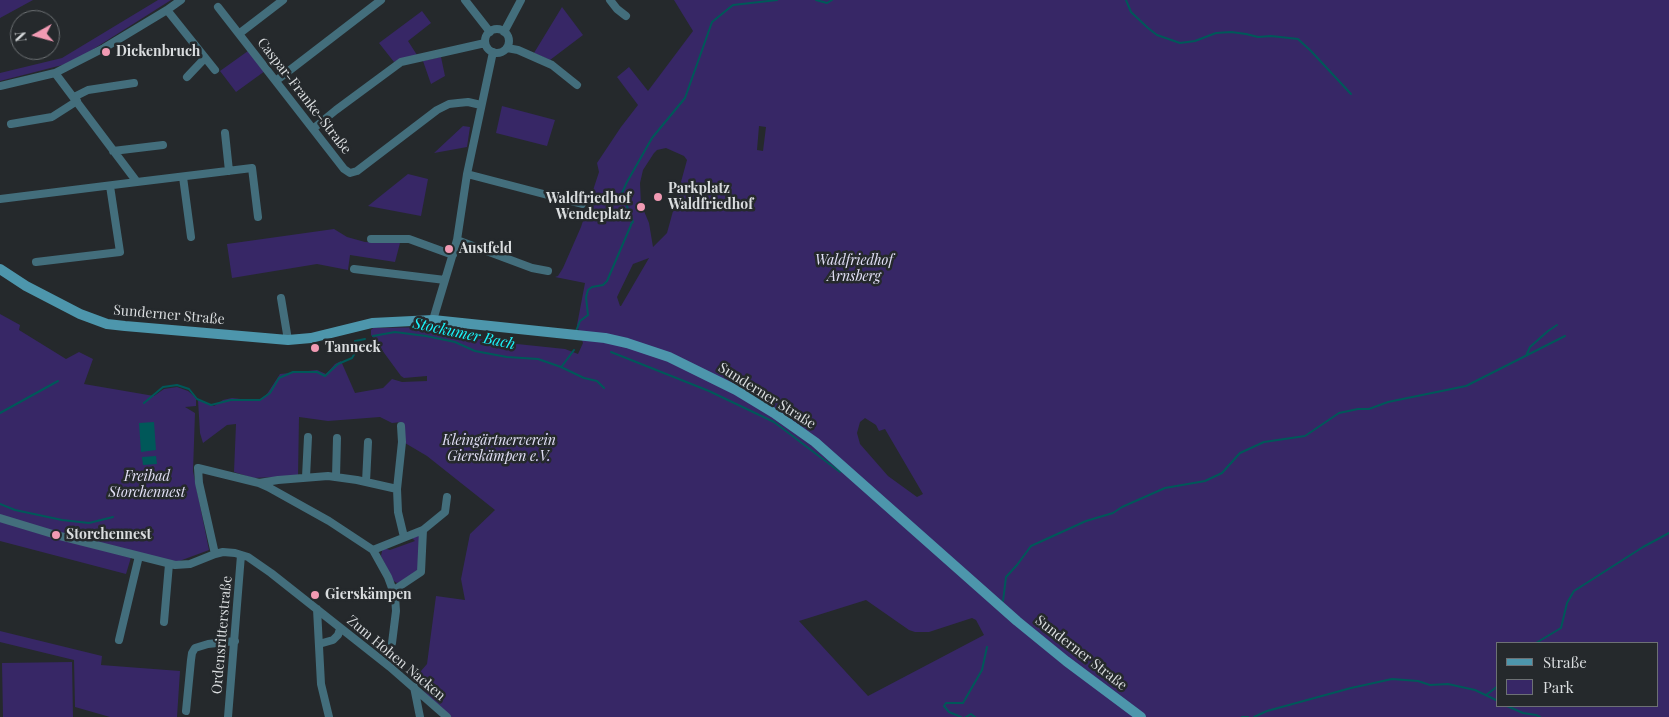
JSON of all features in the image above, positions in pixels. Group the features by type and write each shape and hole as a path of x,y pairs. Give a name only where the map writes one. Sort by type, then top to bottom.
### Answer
{"main road":[{"name":"Sunderner Straße","path":"0,269 26,286 75,312 107,324 288,340 311,338 372,323 433,320 617,340 669,357 736,390 774,413 815,442 1017,621 1066,661 1141,717"}],"street":[{"path":"0,86 55,73 104,48 167,10 180,0"},
{"path":"240,33 283,0"},
{"path":"277,80 381,0"},
{"path":"465,0 490,32"},
{"path":"610,0 626,16"},
{"path":"504,32 518,1"},
{"name":"Caspar-Franke-Straße","path":"218,7 277,80 344,169 350,173 354,173 438,110 449,104 468,102 481,105"},
{"path":"167,10 215,70"},
{"path":"495,30 504,32 509,41 507,48 501,52 493,52 487,48 485,42 490,32 495,30"},
{"path":"314,128 401,62 485,42"},
{"path":"507,48 518,50 552,64 577,85"},
{"path":"433,320 457,240 481,105 493,52"},
{"path":"187,77 204,58"},
{"path":"55,73 137,182"},
{"path":"11,124 52,117 88,90 134,84"},
{"path":"225,133 229,171"},
{"path":"113,151 163,145"},
{"path":"0,199 252,168 258,217"},
{"path":"468,174 582,204"},
{"path":"184,177 191,236"},
{"path":"36,262 120,252 110,186"},
{"path":"371,239 409,239 453,255"},
{"path":"457,240 532,268 548,271"},
{"path":"354,269 445,280"},
{"path":"281,298 288,340"},
{"path":"400,426 402,442 396,490 398,512 404,537"},
{"path":"306,477 308,436"},
{"path":"336,477 337,438"},
{"path":"366,482 368,442"},
{"path":"215,554 199,483 198,468 260,483 329,521 373,550 394,590 396,611 392,644"},
{"path":"260,483 306,477 336,477 396,490"},
{"path":"373,550 423,530 445,512 447,497"},
{"name":"Zum Hohen Nacken","path":"0,518 56,536 180,566 215,554 230,552 254,560 414,687 447,717"},
{"path":"394,590 421,572 423,530"},
{"name":"Ordensritterstraße","path":"228,717 241,555"},
{"path":"119,640 140,556"},
{"path":"164,622 169,564"},
{"path":"318,609 321,684 329,717"},
{"path":"319,644 333,640 338,636 340,629"},
{"path":"186,711 192,653 195,648 208,644 235,642"},
{"path":"414,687 420,717"}],"green space":[{"path":"0,0 33,0 15,10 10,10 10,13 0,18"},
{"path":"158,0 171,0 84,55 66,64 0,81 0,73 62,58"},
{"path":"674,0 1669,0 1669,717 446,717 414,679 427,664 436,596 465,600 461,579 470,534 495,510 427,456 405,443 402,422 392,423 380,417 328,421 299,417 298,476 253,478 234,472 236,424 227,425 203,443 200,433 198,400 214,406 223,400 232,398 258,401 267,394 280,374 317,370 326,374 335,364 341,361 355,393 383,388 392,379 402,382 427,381 427,376 404,378 401,376 371,335 373,328 433,327 459,336 565,349 578,354 583,343 577,325 585,283 555,277 558,276 563,268 581,227 599,172 597,163 638,105 617,77 629,67 648,91 693,31","holes":["759,126 766,127 763,151 757,150","666,148 684,156 687,160 667,233 653,247 649,223 641,204 640,183 643,170 657,150","649,258 620,306 617,297 633,264","865,418 876,425 879,431 885,429 923,494 917,497 888,476 860,444 857,433 860,422","866,600 909,630 915,632 929,632 972,618 976,620 984,635 868,696 799,621"]},
{"path":"562,7 583,35 550,60 534,53"},
{"path":"422,11 431,23 408,41 417,55 394,62 379,43"},
{"path":"248,51 265,71 236,92 220,71"},
{"path":"441,57 445,76 431,84 423,61"},
{"path":"502,106 555,120 547,146 496,133"},
{"path":"463,126 470,127 467,147 434,153"},
{"path":"408,174 428,179 421,216 368,206"},
{"path":"334,229 347,237 365,242 400,243 395,262 350,255 348,270 317,264 232,278 227,244"},
{"name":"Freibad Storchennest","path":"0,314 20,325 19,330 66,359 79,352 93,359 84,384 154,396 164,389 177,387 188,391 194,396 196,406 185,407 195,413 193,471 209,550 174,563 132,554 126,574 0,541"},
{"path":"420,535 420,568 402,582 397,583 392,580 381,556 382,551 384,548 390,550 415,541 411,537"},
{"path":"0,631 102,656 101,665 180,671 177,717 110,717 75,707 74,660 0,642"},
{"path":"72,662 73,717 3,717 2,663"}],"water":[{"path":"154,422 156,450 141,452 139,423"},
{"path":"156,456 157,464 143,465 142,457"}],"waterway":[{"path":"631,224 633,222 622,193 652,138 685,98 712,22 733,5 777,0"},
{"path":"816,0 827,3 832,0"},
{"path":"1126,0 1131,12 1148,28 1157,35 1180,43 1195,41 1216,33 1231,32 1258,37 1271,36 1298,39 1351,94"},
{"path":"576,331 580,321 588,315 586,297 588,290 592,287 603,285 607,281 631,225"},
{"path":"1526,356 1530,347 1557,325"},
{"name":"Stockumer Bach","path":"373,336 395,332 426,336 455,342 475,351 507,357 538,359 584,378 597,381 604,388"},
{"path":"1003,601 1006,577 1031,546 1086,521 1113,513 1122,507 1165,488 1205,481 1222,473 1240,453 1264,442 1305,436 1339,413 1369,409 1388,402 1466,386 1565,336"},
{"name":"Stockumer Bach","path":"144,403 163,387 177,385 189,389 197,399 211,405 231,400 260,400 270,393 279,378 293,372 317,372 325,376 338,364 352,358 355,353 355,341 365,339"},
{"path":"562,366 574,350"},
{"path":"611,352 709,391 774,422 840,472"},
{"path":"0,413 58,381"},
{"name":"Stockumer Bach","path":"0,504 15,510 62,520 89,523 113,517"},
{"path":"1538,642 1561,628 1567,603 1574,591 1643,547 1669,533"},
{"path":"961,717 949,712 944,706 946,703 963,703 982,670 987,647"},
{"path":"1254,717 1267,711 1392,679 1418,681 1430,685 1448,684 1475,690 1496,700"},
{"path":"1486,695 1496,688"},
{"path":"1509,707 1540,717"},
{"name":"Stockumer Bach","path":"966,717 971,714 975,717"},
{"path":"1242,717 1248,717"}],"place":[{"name":"Dickenbruch","path":"106,52"},
{"name":"Parkplatz Waldfriedhof","path":"658,197"},
{"name":"Waldfriedhof Wendeplatz","path":"641,207"},
{"name":"Austfeld","path":"449,249"},
{"name":"Tanneck","path":"315,348"},
{"name":"Storchennest","path":"56,535"},
{"name":"Gierskämpen","path":"315,595"}],"park label":[{"name":"Waldfriedhof Arnsberg","path":"854,270"},
{"name":"Kleingärtnerverein Gierskämpen e.V.","path":"499,450"}]}
